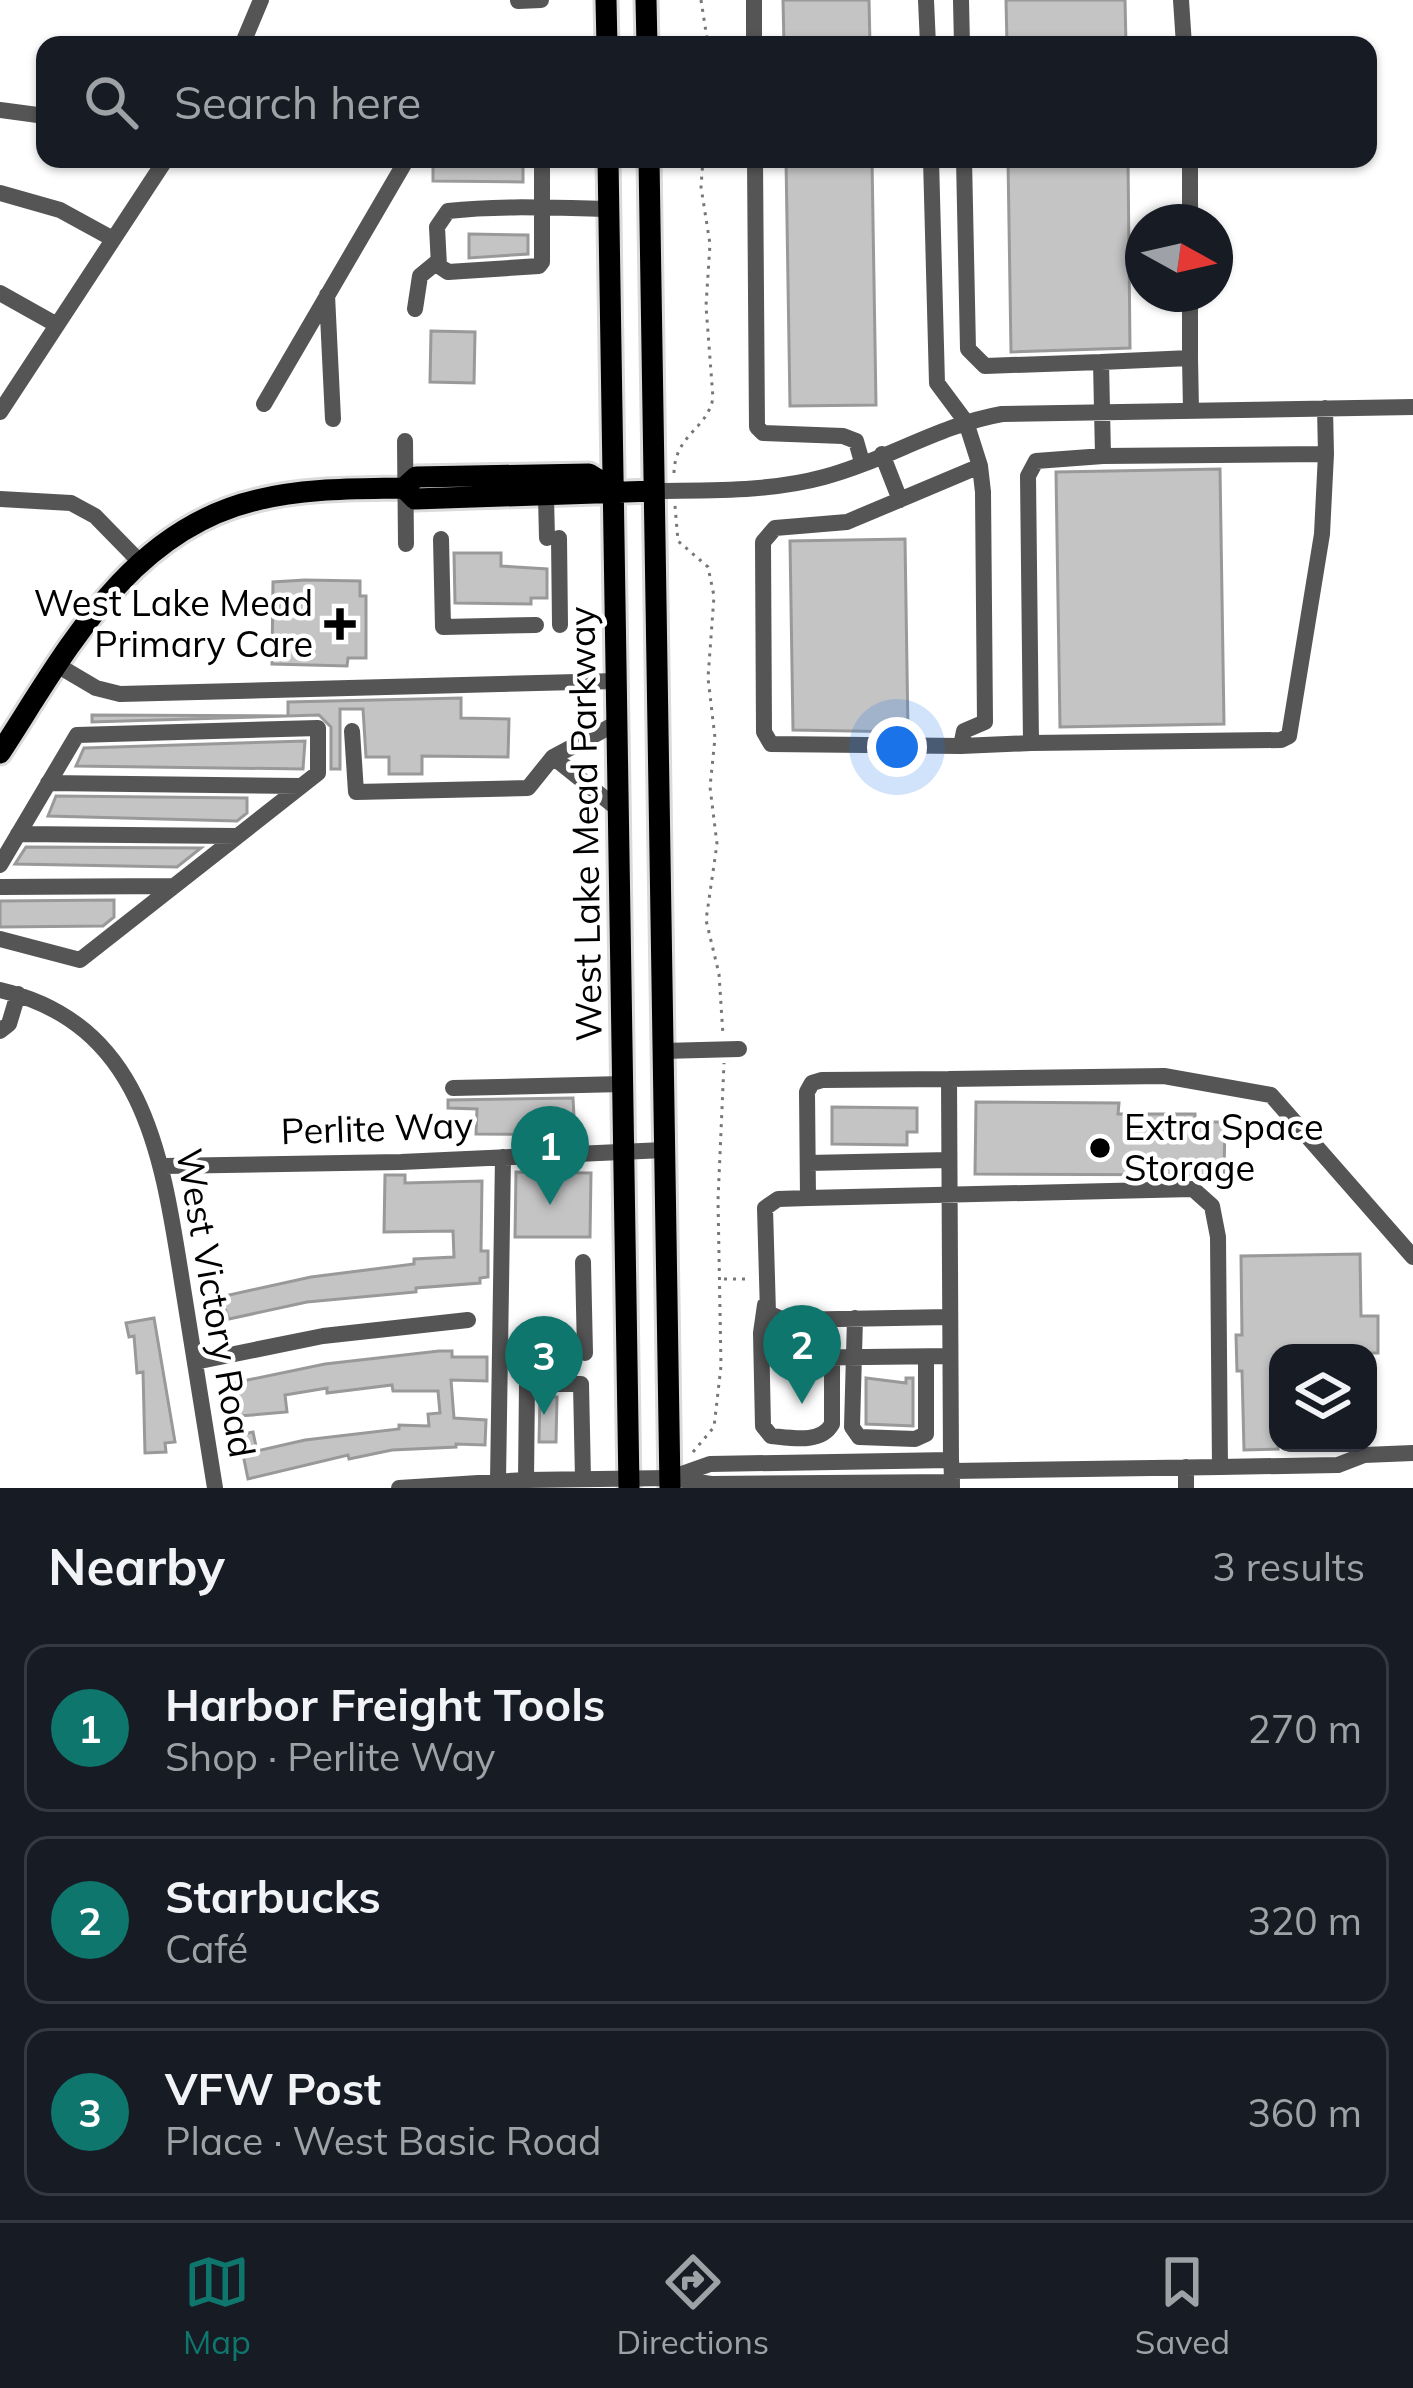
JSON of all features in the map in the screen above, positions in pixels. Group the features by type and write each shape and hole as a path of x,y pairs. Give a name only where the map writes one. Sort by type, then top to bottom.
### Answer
{"main road":[{"path":"606,0 607,36"},
{"path":"646,0 647,36"},
{"name":"West Lake Mead Parkway","path":"608,168 629,1483"},
{"name":"West Lake Mead Parkway","path":"649,168 664,491 663,1051 670,1483"},
{"path":"0,754 106,595 140,562 192,525 251,501 301,492 404,488 416,477 589,474 613,489"},
{"path":"404,488 415,499 591,496 613,489 664,491"}],"street":[{"path":"246,36 261,0"},
{"path":"518,1 542,0"},
{"path":"754,0 754,36"},
{"path":"926,0 928,36"},
{"path":"961,0 962,36"},
{"path":"1181,0 1183,36"},
{"path":"0,110 36,115"},
{"path":"2,403 156,168"},
{"path":"264,404 402,168"},
{"path":"542,168 542,208 542,262 538,266 448,272 437,262 437,227 448,211 542,208 609,208"},
{"path":"755,168 757,427 763,433 843,436 856,441 862,462"},
{"path":"931,168 937,383 966,422 980,466 985,722 964,731 961,746"},
{"path":"964,168 968,349 985,366 1190,358"},
{"path":"1190,168 1190,204"},
{"path":"0,193 60,210 113,239"},
{"path":"415,309 420,276 437,262"},
{"path":"0,293 56,326"},
{"path":"327,294 333,419"},
{"path":"1190,312 1191,410"},
{"path":"1101,362 1103,456"},
{"path":"664,491 765,488 824,477 966,422 1002,414 1412,405"},
{"path":"980,466 847,522 775,529 763,542 764,732 771,744 961,746 1281,740 1289,736 1322,534 1325,408"},
{"path":"405,441 406,544"},
{"path":"882,454 899,500"},
{"path":"1031,743 1028,476 1036,461 1326,454"},
{"path":"546,497 560,625"},
{"path":"0,499 71,503 95,516 140,562"},
{"path":"441,539 443,627 536,626"},
{"path":"57,665 96,688 120,694 616,681"},
{"path":"352,731 356,792 528,788 554,757 617,723"},
{"path":"0,865 77,735 318,728 318,773 80,960 0,939"},
{"path":"554,757 618,809"},
{"path":"48,783 301,786"},
{"path":"18,834 238,836"},
{"path":"0,887 173,886"},
{"path":"0,1031 9,1024 9,992"},
{"name":"West Victory Road","path":"9,992 66,1016 115,1062 139,1097 164,1166 215,1488"},
{"path":"663,1051 732,1049"},
{"path":"808,1198 807,1092 812,1083 1163,1076 1271,1095 1413,1257"},
{"path":"949,1078 952,1475"},
{"path":"453,1088 623,1084"},
{"name":"Perlite Way","path":"164,1166 664,1150"},
{"path":"503,1157 503,1483"},
{"path":"808,1163 949,1160"},
{"path":"832,1357 829,1431 820,1437 771,1436 763,1426 761,1333 765,1208 778,1199 1193,1189 1212,1206 1218,1237 1220,1467"},
{"path":"583,1262 585,1353"},
{"path":"765,1304 768,1312 784,1320 950,1316"},
{"path":"855,1318 852,1426 866,1440 915,1439 926,1434 926,1357"},
{"path":"784,1320 782,1358 950,1356"},
{"path":"195,1362 323,1336 468,1321"},
{"path":"526,1480 527,1384 581,1384 594,1482"},
{"path":"398,1488 526,1480 670,1483 710,1464 952,1475 1338,1465 1364,1455 1413,1453"},
{"path":"1186,1467 1186,1488"}],"path":[{"path":"701,0 706,36"},
{"path":"693,1452 714,1427 722,1344 718,1184 732,1049 706,920 717,844 710,787 715,738 708,678 715,596 708,567 678,542 664,491 679,447 710,412 713,398 706,306 710,244 702,168"},
{"path":"721,1279 746,1278"}],"building":[{"path":"783,0 869,0 870,36 784,36"},
{"path":"1006,0 1125,0 1126,36 1007,36"},
{"path":"433,168 523,168 523,182 433,181"},
{"path":"786,168 872,168 876,405 790,406"},
{"path":"1008,168 1128,168 1125,312 1130,312 1130,348 1011,352"},
{"path":"469,234 528,235 528,254 469,258"},
{"path":"431,331 475,332 474,383 430,382"},
{"path":"1220,469 1224,724 1060,727 1056,472"},
{"path":"905,539 908,732 793,730 790,541"},
{"path":"454,553 501,553 501,566 547,569 547,598 531,598 531,604 455,603"},
{"path":"360,581 360,596 366,596 366,658 348,658 347,666 272,664 273,582"},
{"path":"461,698 461,718 509,719 508,757 422,756 422,774 389,774 389,757 366,757 363,709 340,709 340,769 331,769 331,727 319,715 288,716 288,702"},
{"path":"92,715 287,716 92,722"},
{"path":"305,741 303,769 76,766 84,748"},
{"path":"56,796 247,798 247,813 237,821 48,816"},
{"path":"26,847 201,848 177,867 15,864"},
{"path":"114,900 114,917 103,926 0,927 0,901"},
{"path":"573,1098 575,1135 476,1134 477,1109 448,1108 448,1100"},
{"name":"Extra Space Storage","path":"976,1102 1119,1103 1118,1114 1195,1114 1195,1122 1225,1122 1224,1175 975,1174"},
{"path":"832,1107 917,1108 917,1132 907,1132 907,1145 832,1144"},
{"path":"516,1172 591,1173 590,1237 515,1237"},
{"path":"385,1175 405,1175 405,1183 482,1181 481,1251 488,1251 488,1277 480,1278 480,1283 307,1302 229,1319 220,1297 311,1277 414,1264 414,1259 454,1257 453,1231 384,1232"},
{"path":"1360,1254 1361,1316 1378,1316 1378,1353 1377,1344 1269,1344 1269,1449 1244,1450 1236,1335 1242,1335 1241,1256"},
{"path":"154,1318 175,1442 165,1443 166,1452 145,1453 143,1372 137,1373 134,1336 129,1337 126,1323"},
{"path":"452,1351 452,1357 487,1357 487,1381 451,1380 454,1418 486,1420 485,1445 392,1450 349,1459 348,1455 248,1479 239,1435 253,1432 257,1451 399,1429 399,1425 429,1426 428,1414 440,1413 438,1391 393,1391 392,1385 327,1393 327,1388 285,1395 287,1412 240,1416 233,1383 325,1364"},
{"path":"866,1378 906,1383 906,1378 913,1378 913,1426 866,1424"},
{"path":"540,1397 557,1397 556,1442 539,1442"}],"place":[{"name":"West Lake Mead Primary Care","path":"340,624"},
{"name":"Extra Space Storage","path":"1100,1148"},
{"name":"Harbor Freight Tools","path":"550,1205"},
{"name":"Starbucks","path":"802,1404"},
{"name":"VFW Post","path":"544,1415"}]}
